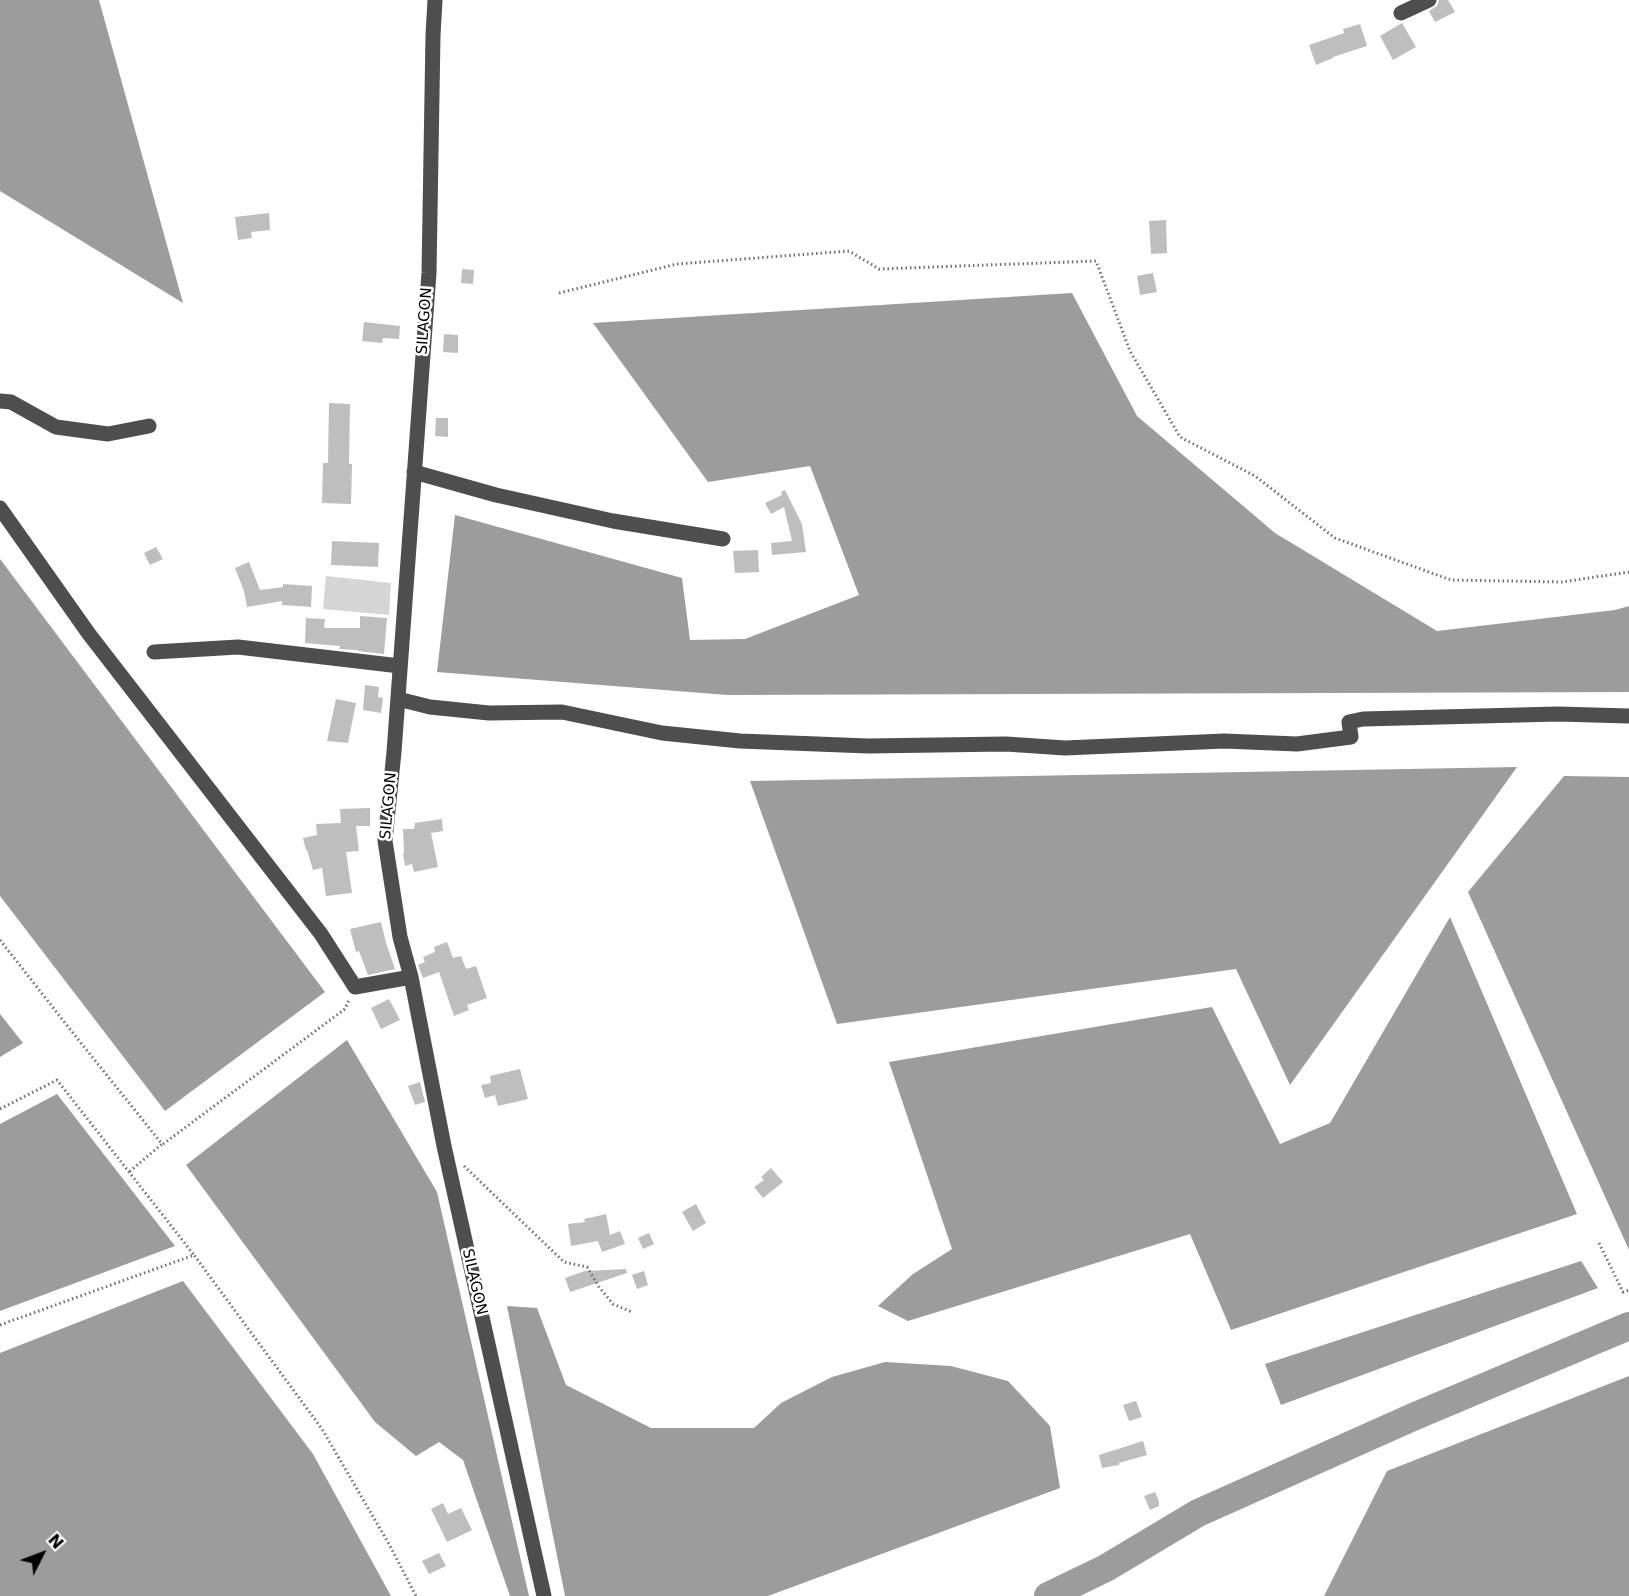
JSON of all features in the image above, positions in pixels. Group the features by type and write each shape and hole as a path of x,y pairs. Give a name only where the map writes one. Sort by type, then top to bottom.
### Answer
{"street":[{"name":"SILAGON","path":"435,0 429,273 398,699 385,841 400,938 411,977 444,1146 544,1596"},
{"path":"1401,13 1429,0"},
{"path":"0,401 11,402 56,427 108,434 149,426"},
{"path":"414,472 496,495 614,521 723,539"},
{"path":"0,508 89,634 321,934 354,987 411,977"},
{"path":"154,652 238,647 400,666"},
{"path":"398,699 430,707 489,713 562,712 662,733 740,741 868,746 1006,744 1065,748 1224,741 1297,744 1351,737 1349,722 1363,719 1558,714 1629,716"}],"path":[{"path":"559,293 676,264 849,251 879,269 1096,261 1130,351 1180,437 1255,476 1335,538 1451,580 1562,582 1629,572"},
{"path":"0,940 162,1144"},
{"path":"129,1172 162,1144 345,1009 354,987"},
{"path":"0,1109 57,1080 194,1255 322,1429 389,1544 416,1596"},
{"path":"444,1146 564,1262 587,1267 613,1304 632,1312"},
{"path":"1599,1243 1623,1292 1629,1290"},
{"path":"0,1325 194,1255"}],"shaded area":[{"path":"0,0 99,0 183,303 0,191"},
{"path":"1072,293 1137,416 1275,533 1437,631 1615,610 1629,606 1629,692 727,695 437,672 455,515 682,578 690,640 745,639 859,595 810,466 708,482 593,323"},
{"path":"0,559 325,992 165,1111 0,896"},
{"path":"326,576 391,583 389,615 323,609"},
{"path":"1517,767 1290,1085 1236,969 837,1024 750,781"},
{"path":"1564,776 1629,777 1629,1250 1468,892"},
{"path":"1450,917 1577,1214 1231,1330 1190,1234 908,1321 878,1306 913,1274 952,1249 889,1062 1212,1007 1280,1144 1330,1123"},
{"path":"0,1014 23,1043 0,1057"},
{"path":"347,1040 437,1192 529,1596 510,1596 463,1460 439,1442 416,1456 375,1422 186,1165"},
{"path":"57,1094 175,1246 0,1311 0,1124"},
{"path":"1581,1261 1598,1288 1281,1405 1265,1364"},
{"path":"183,1281 313,1454 391,1596 0,1596 0,1353"},
{"path":"507,1306 537,1308 566,1385 651,1428 754,1428 781,1403 832,1377 885,1362 951,1366 1008,1381 1050,1426 1060,1488 768,1596 565,1596"},
{"path":"1629,1376 1629,1596 1324,1596 1387,1471"}],"building":[{"path":"1439,0 1448,0 1455,12 1435,22 1429,11 1437,6"},
{"path":"1402,23 1416,47 1393,60 1380,36"},
{"path":"1360,24 1367,46 1316,65 1309,45 1344,33 1343,29"},
{"path":"269,213 270,230 251,232 252,238 238,240 235,217"},
{"path":"1166,220 1167,253 1151,254 1149,221"},
{"path":"462,269 474,270 473,284 461,283"},
{"path":"1153,273 1157,292 1140,295 1137,276"},
{"path":"364,322 400,326 399,339 383,338 382,343 362,341"},
{"path":"444,334 458,335 458,353 443,352"},
{"path":"329,403 350,404 351,504 322,503 323,463 328,463"},
{"path":"436,418 448,418 448,437 435,436"},
{"path":"785,490 802,524 806,552 772,555 771,543 792,541 784,507 771,514 765,503 782,495 781,492"},
{"path":"332,541 379,543 378,567 331,565"},
{"path":"156,547 163,559 150,565 144,553"},
{"path":"758,550 759,572 735,573 733,551"},
{"path":"249,562 260,590 283,587 283,584 312,586 311,607 282,605 282,601 247,607 244,591 235,568"},
{"path":"360,616 387,618 384,654 339,649 340,646 305,643 306,618 325,619 324,628 360,628"},
{"path":"365,685 379,687 378,697 383,698 381,713 363,710"},
{"path":"336,699 356,703 348,743 327,741"},
{"path":"370,808 370,826 356,826 359,851 346,852 352,893 326,896 322,868 313,870 303,838 317,835 316,824 341,823 340,809"},
{"path":"442,819 443,831 431,833 438,867 414,872 412,864 405,866 403,829 414,829 415,823"},
{"path":"381,922 395,969 368,975 359,951 356,952 350,929"},
{"path":"447,942 453,958 461,956 466,969 476,966 487,998 467,1005 469,1010 454,1016 439,972 423,978 418,965 425,962 423,957 435,952 434,947"},
{"path":"389,999 400,1020 381,1029 371,1008"},
{"path":"520,1069 528,1099 498,1106 495,1095 485,1098 481,1085 491,1083 490,1076"},
{"path":"420,1082 425,1102 415,1105 408,1086"},
{"path":"771,1168 783,1182 763,1198 754,1187 764,1180 761,1177"},
{"path":"696,1204 706,1223 693,1231 682,1212"},
{"path":"606,1214 610,1235 620,1231 625,1244 602,1252 598,1241 571,1246 568,1224 585,1222 584,1219"},
{"path":"649,1233 654,1244 643,1249 638,1238"},
{"path":"626,1269 627,1273 570,1292 565,1278 585,1271"},
{"path":"644,1271 648,1285 637,1289 632,1275"},
{"path":"1136,1401 1142,1417 1129,1421 1123,1405"},
{"path":"1143,1441 1147,1455 1119,1463 1119,1465 1102,1468 1099,1455"},
{"path":"1155,1492 1159,1506 1150,1510 1144,1496"},
{"path":"443,1503 448,1514 461,1508 472,1530 447,1542 431,1509"},
{"path":"439,1553 446,1566 429,1574 422,1561"}],"waterway":[{"path":"1048,1596 1106,1568 1198,1513 1413,1417 1629,1326"}]}
